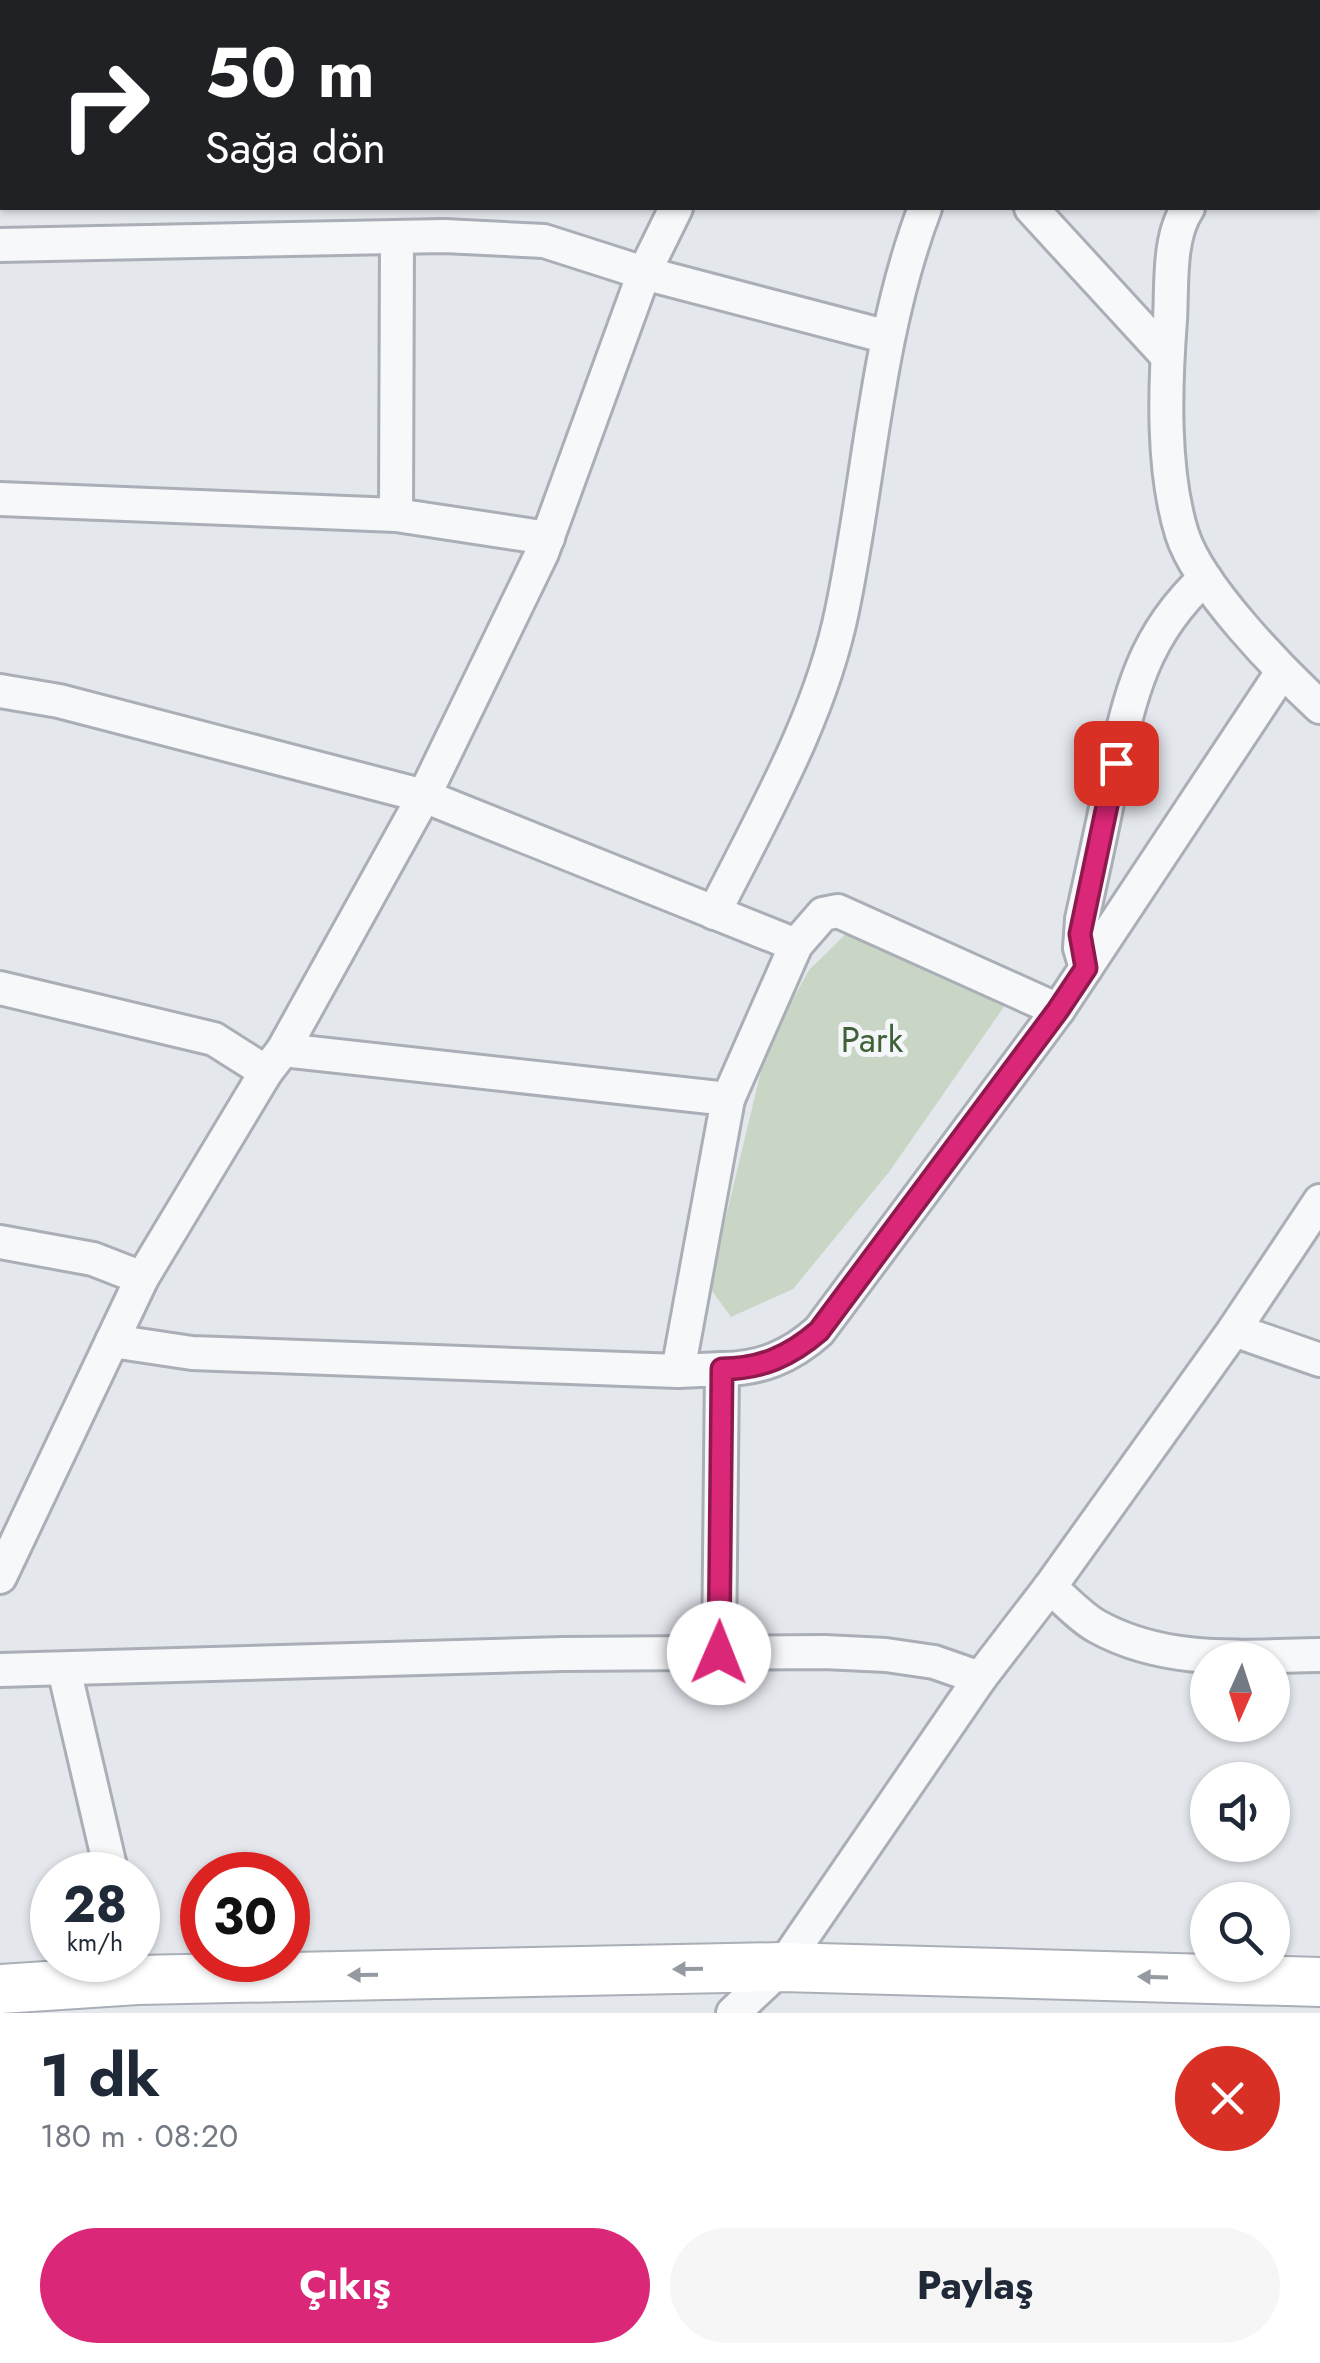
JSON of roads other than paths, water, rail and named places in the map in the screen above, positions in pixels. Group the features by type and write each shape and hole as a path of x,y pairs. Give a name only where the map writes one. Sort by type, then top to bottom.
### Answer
{"main road":[{"path":"160,1970 782,1966 1320,1982"},
{"path":"0,1988 45,1982"}],"street":[{"path":"0,1577 142,1278 275,1061 424,796 548,538 644,273 675,210"},
{"path":"714,912 802,734 831,656 888,338 924,210"},
{"path":"1033,210 1167,356"},
{"path":"1187,210 1175,246 1167,356 1172,483 1182,536 1205,578 1282,672 1320,707"},
{"path":"396,515 397,237"},
{"path":"0,244 397,237 544,242 888,338"},
{"path":"0,499 396,515 548,538"},
{"path":"1086,968 1080,948 1082,919 1130,694 1155,637 1205,578"},
{"path":"112,1342 192,1353 678,1371 743,1369 784,1356 819,1331 1058,1010 1282,672"},
{"path":"0,691 59,700 424,796 796,945"},
{"path":"678,1371 728,1099 796,945 823,914 838,912 1058,1010"},
{"path":"0,988 214,1038 275,1061 728,1099"},
{"path":"733,2013 782,1966 980,1678 1234,1330 1320,1201"},
{"path":"0,1242 92,1259 142,1278"},
{"path":"1234,1330 1320,1360"},
{"path":"719,1653 722,1369"},
{"path":"1050,1587 1095,1626 1147,1649 1198,1657 1320,1655"},
{"path":"0,1670 719,1653 886,1655 934,1662 980,1678"},
{"path":"64,1669 107,1852"}],"park label":[{"name":"Park","path":"872,1040"}]}
